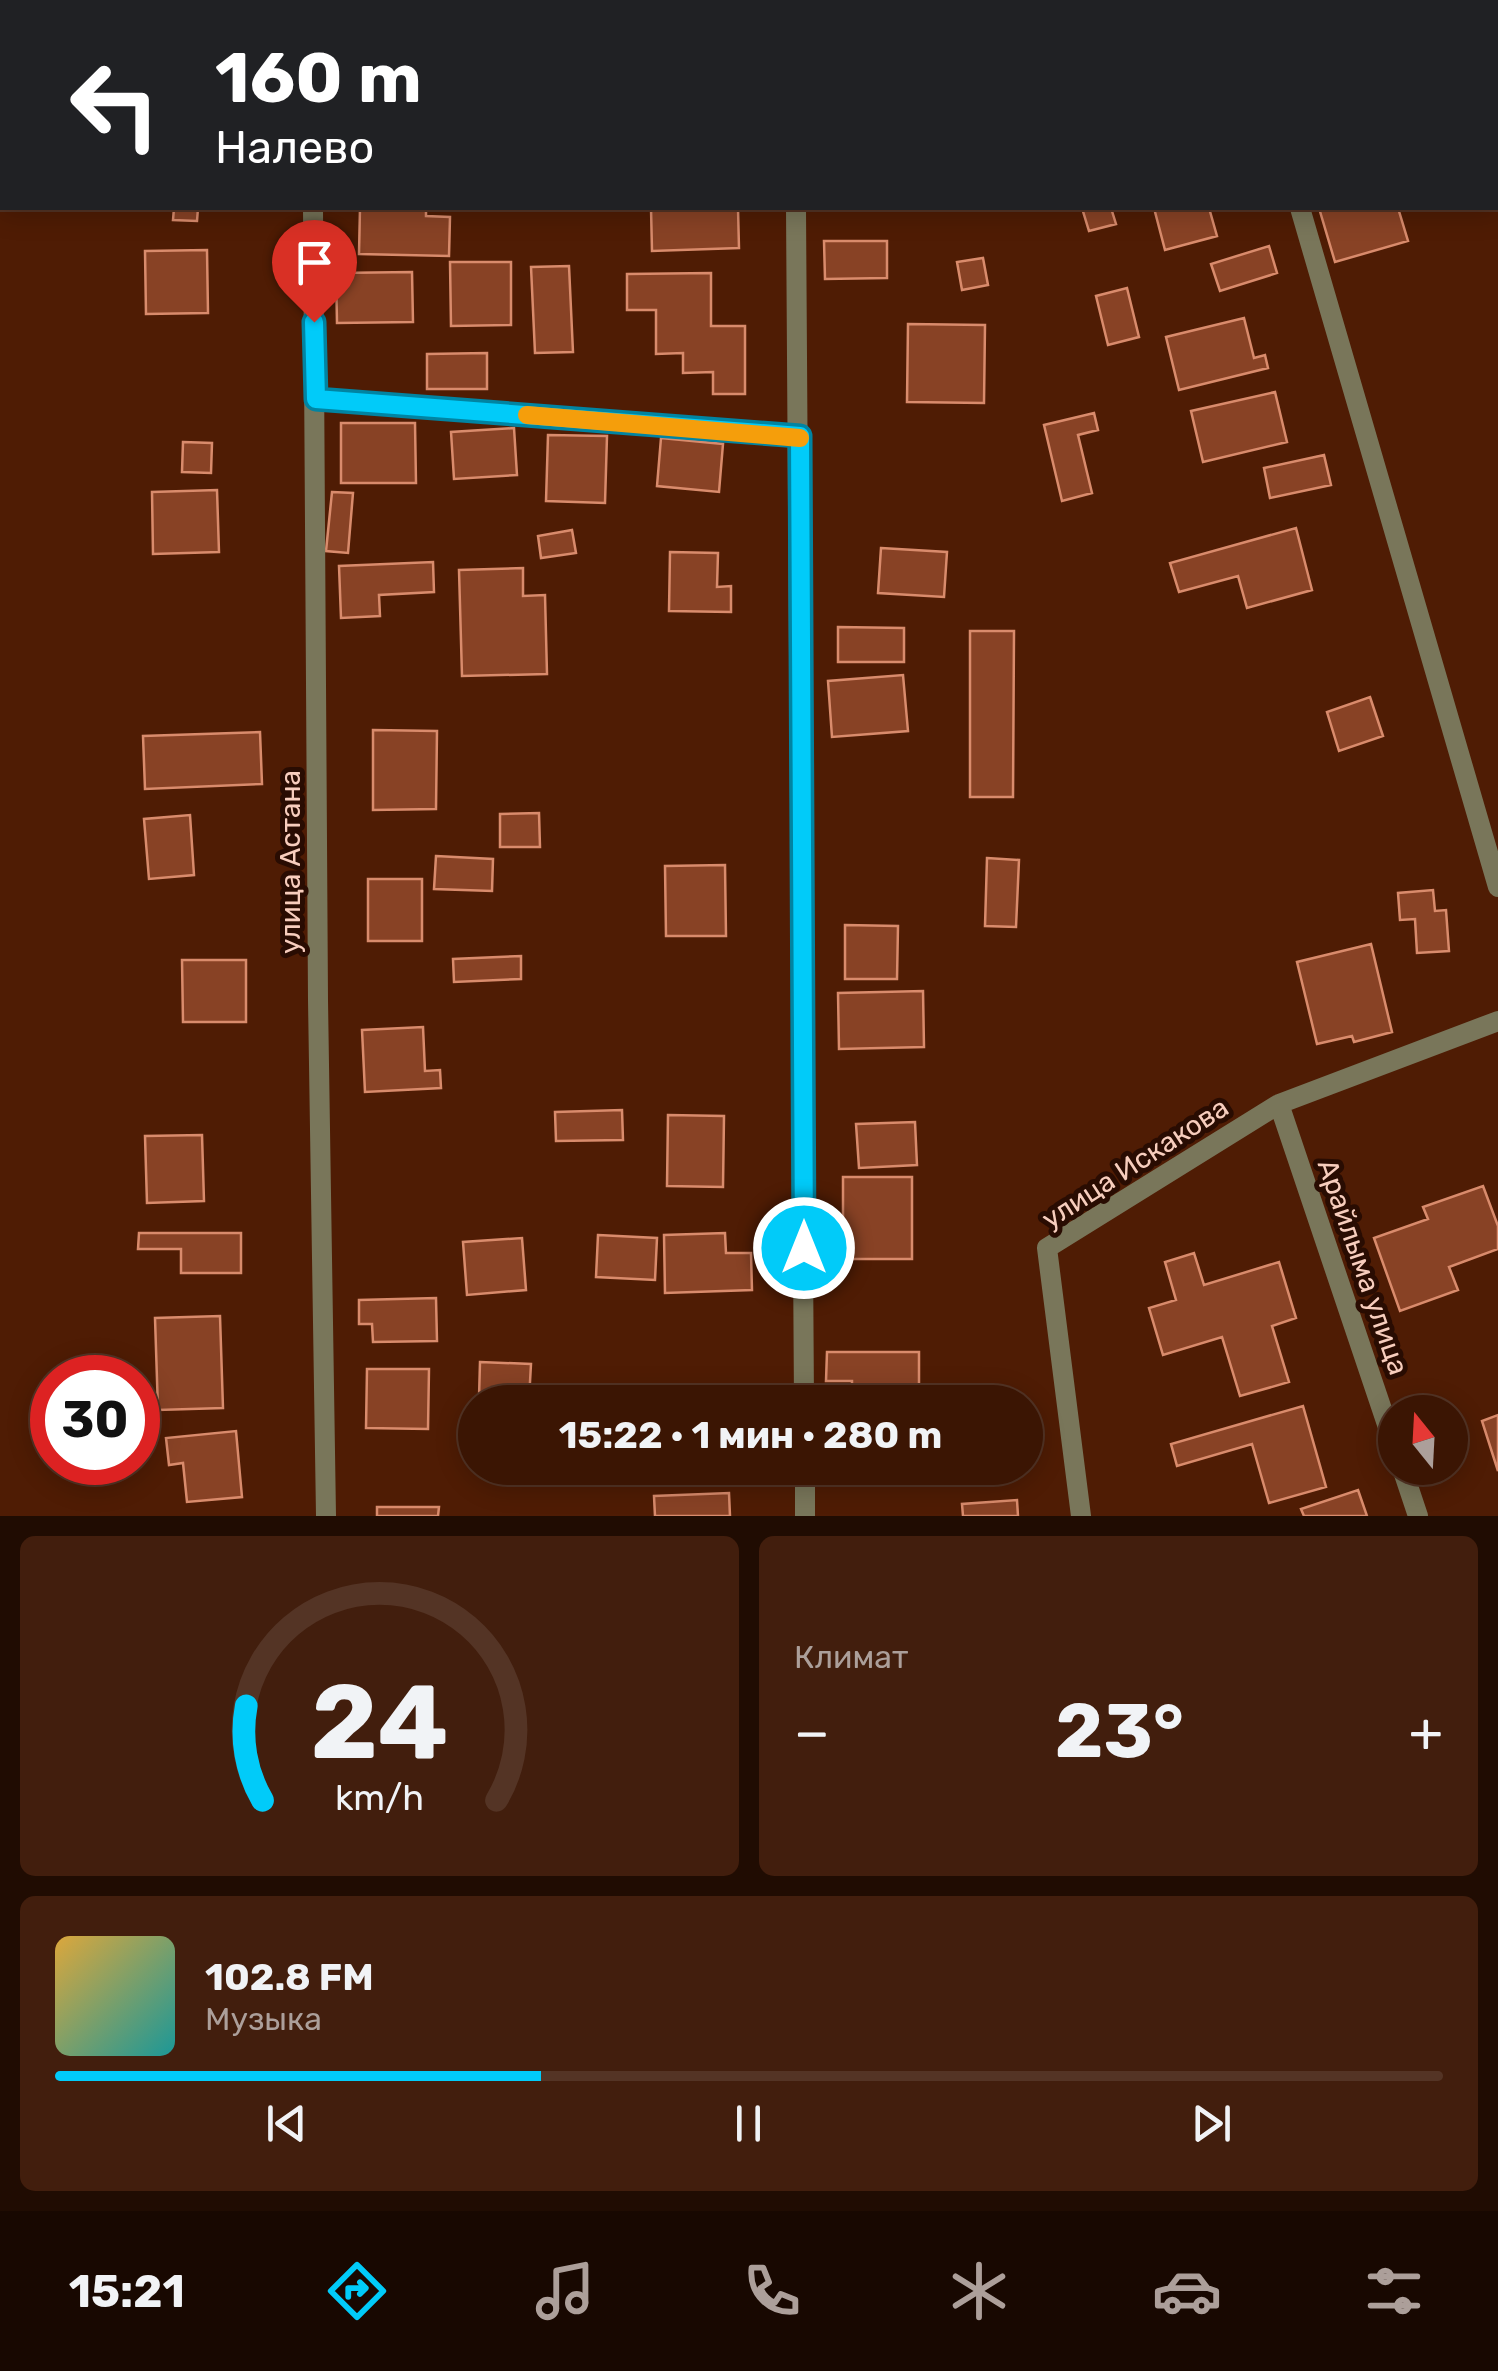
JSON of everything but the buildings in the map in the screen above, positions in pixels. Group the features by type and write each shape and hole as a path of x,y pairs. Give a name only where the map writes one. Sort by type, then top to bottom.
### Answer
{"street":[{"name":"улица Астана","path":"313,210 326,1516"},
{"path":"796,210 804,1385"},
{"path":"1301,210 1498,887"},
{"path":"316,399 800,436"},
{"name":"улица Искакова","path":"1081,1516 1047,1248 1279,1104 1498,1022"},
{"name":"Арайлыма улица","path":"1279,1104 1378,1398"},
{"path":"805,1485 805,1516"},
{"path":"1408,1485 1418,1516"}],"slow traffic":[{"path":"527,415 800,438"}],"route":[{"path":"314,322 316,399 800,436 804,1248"}]}
